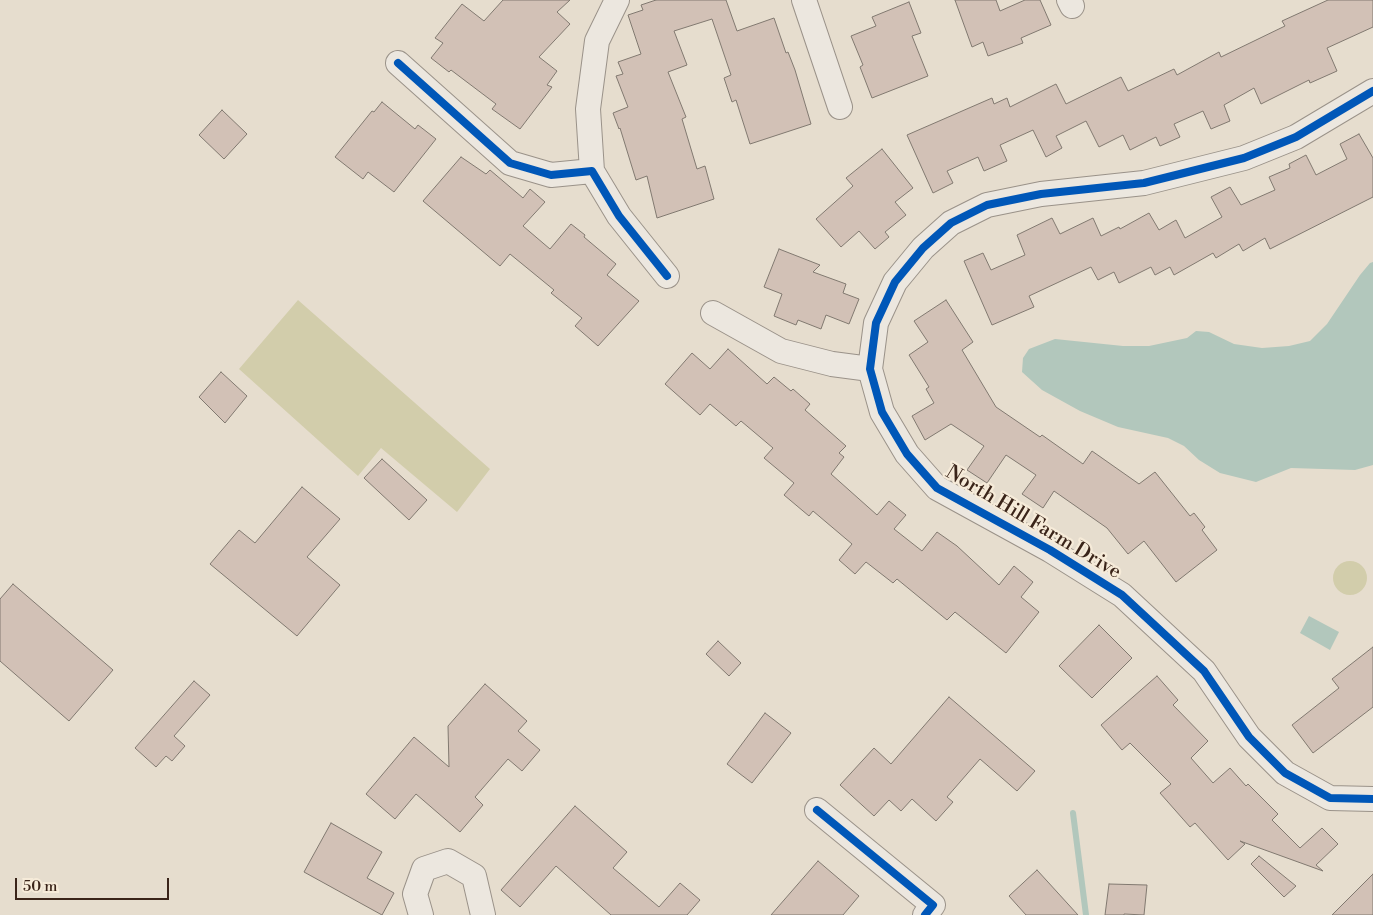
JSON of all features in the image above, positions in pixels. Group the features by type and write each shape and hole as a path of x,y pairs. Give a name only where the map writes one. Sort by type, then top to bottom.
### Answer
{"street":[{"path":"617,0 597,41 588,110 592,170 619,216 666,276"},
{"path":"804,0 840,107"},
{"path":"398,63 510,163 551,175 592,170"},
{"path":"714,313 781,351 832,364 870,369 876,323 895,282 923,248 951,223 987,205 1041,194 1144,183 1244,158 1296,137 1373,91"},
{"name":"North Hill Farm Drive","path":"870,369 882,412 907,454 937,488 1050,550 1122,595 1204,671 1249,737 1286,773 1330,798 1373,799"},
{"path":"817,810 933,905 925,915"},
{"path":"421,915 415,894 424,869 448,861 474,876 483,915"}],"shaded area":[{"path":"1373,262 1373,465 1355,470 1291,468 1256,482 1220,473 1199,460 1184,446 1168,438 1118,427 1080,411 1042,390 1022,372 1023,358 1029,349 1055,339 1123,346 1149,346 1187,338 1196,331 1209,332 1234,344 1262,348 1289,346 1310,341 1327,324 1360,275"},
{"path":"298,300 490,469 457,512 381,448 358,476 239,369"},
{"path":"1350,561 1357,562 1362,566 1366,571 1366,585 1362,590 1357,594 1350,595 1343,594 1338,590 1334,585 1333,578 1334,571 1338,566 1343,562"},
{"path":"1309,616 1339,632 1330,650 1300,633"}],"building":[{"path":"503,0 570,0 557,12 570,24 539,57 557,71 547,85 552,87 520,129 492,109 496,104 451,70 449,72 431,58 443,43 435,38 462,4 484,21"},
{"path":"656,0 726,0 737,31 774,18 786,53 788,52 795,70 811,124 750,144 736,100 732,102 724,78 731,75 712,19 674,31 687,65 668,72 686,117 682,119 697,169 705,166 714,199 657,218 647,176 636,180 620,128 613,113 628,107 616,76 623,74 618,62 641,54 628,15 643,10 641,5"},
{"path":"955,0 996,0 1000,11 1025,0 1040,0 1051,25 1021,38 1023,43 988,56 983,42 972,47"},
{"path":"1328,0 1373,0 1373,27 1327,48 1337,71 1310,83 1309,80 1261,104 1254,88 1224,105 1230,121 1211,129 1203,111 1174,124 1180,137 1160,146 1156,137 1130,150 1123,135 1099,147 1086,121 1056,136 1062,148 1046,157 1033,130 1000,145 1007,161 984,171 978,157 947,171 953,183 933,193 907,135 992,98 994,104 1007,98 1010,107 1056,84 1066,104 1121,77 1128,91 1174,69 1177,75 1219,52 1221,57 1285,26 1282,21"},
{"path":"909,2 921,33 912,36 928,76 872,98 860,67 863,65 851,36 876,26 872,17"},
{"path":"382,102 415,129 418,125 436,139 394,192 368,172 363,179 335,157 372,111 374,112"},
{"path":"222,110 247,134 224,159 199,135"},
{"path":"1359,134 1373,158 1373,197 1270,249 1265,238 1243,251 1239,244 1216,258 1213,253 1174,275 1170,267 1155,275 1151,267 1119,283 1114,272 1098,280 1091,267 1029,296 1034,307 992,325 964,261 983,253 991,270 1025,255 1017,235 1052,218 1060,234 1093,218 1101,236 1119,227 1120,229 1149,213 1159,230 1176,220 1185,238 1222,217 1211,197 1230,187 1241,205 1275,190 1269,177 1290,168 1289,164 1306,155 1316,175 1347,159 1340,144"},
{"path":"882,149 913,188 895,202 906,215 885,232 889,237 875,249 859,231 841,247 816,219 853,186 846,178"},
{"path":"461,157 486,174 490,170 523,198 530,189 545,202 523,226 550,249 571,224 616,264 607,275 639,301 598,346 575,326 582,318 551,293 554,290 510,254 500,266 423,201"},
{"path":"779,249 820,265 813,272 846,284 843,293 859,299 849,324 826,315 821,329 798,320 796,325 774,316 782,294 764,287"},
{"path":"946,300 973,342 962,350 996,407 1040,437 1042,435 1083,464 1092,451 1139,484 1155,472 1190,516 1194,513 1205,527 1202,530 1217,550 1176,582 1144,541 1128,554 1107,528 1054,491 1043,508 1022,494 1036,475 1006,455 987,483 967,470 984,446 951,424 925,440 912,416 934,403 926,389 929,387 909,355 928,342 914,321"},
{"path":"728,349 767,384 774,377 791,391 793,389 810,404 805,410 846,446 839,453 844,457 831,474 877,515 889,501 906,515 894,529 922,551 937,532 957,546 999,585 1014,566 1033,582 1021,597 1039,612 1006,653 955,612 947,620 897,579 893,583 866,562 855,574 839,560 852,544 813,511 809,516 784,495 794,483 764,458 773,448 741,421 736,426 710,404 700,415 665,384 692,353 710,369"},
{"path":"221,372 247,396 225,423 199,397"},
{"path":"382,459 427,500 409,520 364,478"},
{"path":"302,487 340,519 307,557 340,585 297,636 210,564 239,530 255,543"},
{"path":"13,584 113,670 69,721 0,661 0,599"},
{"path":"1099,625 1132,658 1092,698 1059,666"},
{"path":"718,641 741,663 729,676 706,654"},
{"path":"1373,647 1373,707 1313,753 1292,725 1339,688 1332,679"},
{"path":"1157,676 1178,700 1173,705 1208,741 1191,758 1213,783 1230,768 1246,786 1248,784 1278,814 1272,820 1300,848 1322,828 1338,844 1316,865 1323,871 1240,841 1245,844 1228,860 1195,823 1190,827 1160,793 1171,784 1130,743 1122,750 1101,725"},
{"path":"194,681 210,695 174,736 185,746 172,761 166,756 156,767 135,748"},
{"path":"485,684 527,721 518,731 540,750 522,771 508,759 475,797 483,805 460,832 416,794 395,819 366,794 414,737 449,767 448,726"},
{"path":"949,697 1035,771 1017,791 980,759 947,797 953,802 936,821 912,799 901,811 889,800 874,816 840,785 874,748 891,764"},
{"path":"765,713 791,733 752,783 727,764"},
{"path":"575,806 627,852 613,868 659,907 680,883 700,900 687,915 611,915 556,866 520,907 501,890"},
{"path":"331,823 382,852 367,878 394,893 382,915 304,872"},
{"path":"1259,856 1296,886 1284,897 1251,864"},
{"path":"818,861 859,896 843,915 771,915"},
{"path":"1037,870 1078,915 1026,915 1009,896"},
{"path":"1373,874 1373,915 1332,915"},
{"path":"1109,884 1147,885 1144,915 1105,915"}],"waterway":[{"path":"1073,813 1086,915"}],"cycle path":[{"path":"398,63 510,163 551,175 592,171 619,216 667,276"},
{"path":"1373,91 1296,137 1244,158 1144,183 1041,194 987,205 951,223 923,248 895,282 876,323 870,369 882,412 907,454 937,488 1050,550 1122,595 1204,671 1249,737 1285,773 1330,798 1373,799"},
{"path":"817,810 933,905 925,915"}]}
